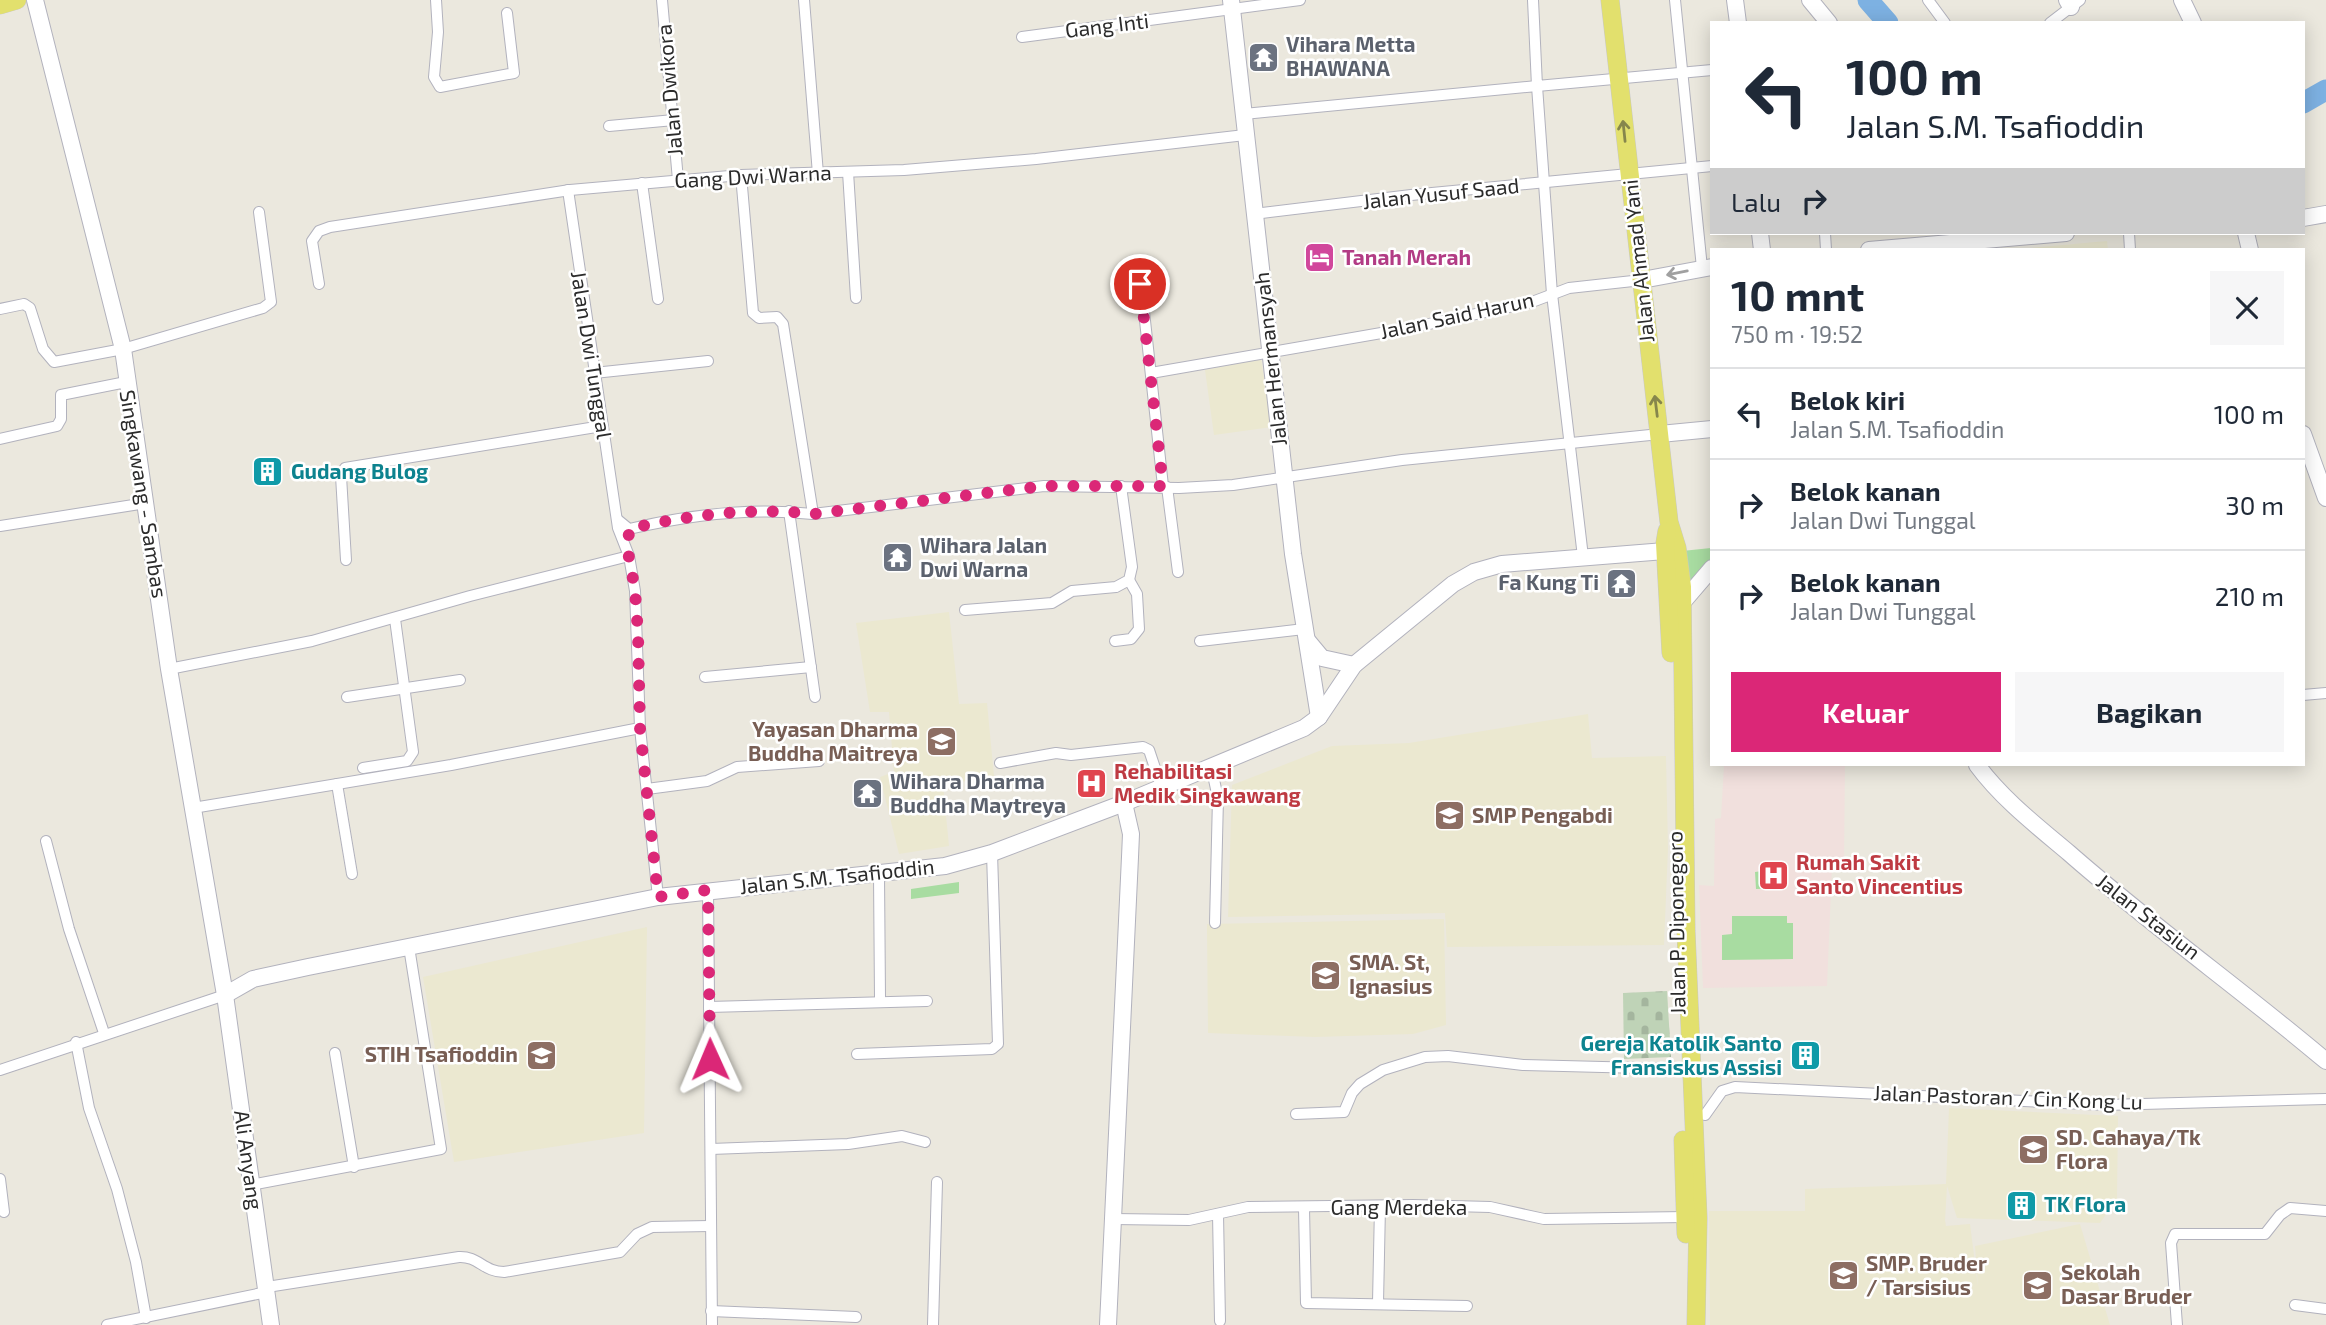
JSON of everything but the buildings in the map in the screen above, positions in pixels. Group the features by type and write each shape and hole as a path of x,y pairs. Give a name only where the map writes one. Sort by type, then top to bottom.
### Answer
{"main road":[{"path":"0,5 17,0"},
{"name":"Jalan Ahmad Yani","path":"1610,0 1669,522"},
{"name":"Jalan P. Diponegoro","path":"1669,522 1665,551 1672,663 1681,1069 1691,1183 1686,1217 1688,1325"},
{"name":"Jalan P. Diponegoro","path":"1669,522 1677,548 1682,603 1686,931 1696,1325"}],"street":[{"name":"Singkawang - Sambas","path":"35,0 123,349 169,669 225,995"},
{"path":"436,0 438,32 434,77 440,87 514,73 514,53 507,13"},
{"name":"Jalan Dwikora","path":"662,0 678,180"},
{"path":"804,0 818,174"},
{"name":"Gang Inti","path":"1022,37 1232,5 1300,0"},
{"path":"1533,0 1542,183 1552,294 1572,444 1583,557"},
{"path":"1642,280 1707,267 1692,168 1675,0"},
{"path":"1735,0 1738,21"},
{"path":"1928,0 1944,21"},
{"path":"2182,0 2195,21"},
{"path":"1818,2 1828,21"},
{"path":"2052,21 2073,2"},
{"name":"Jalan Hermansyah","path":"1232,5 1285,479 1304,632 1319,717"},
{"path":"1244,114 1710,70"},
{"path":"609,126 674,120"},
{"name":"Gang Dwi Warna","path":"319,284 312,241 319,231 568,190 678,180 818,174 1036,159 1245,135"},
{"name":"Jalan Yusuf Saad","path":"1254,214 1411,195 1710,166"},
{"path":"848,172 856,298"},
{"path":"741,176 753,313 759,318 777,317 783,324 813,514"},
{"path":"642,183 658,299"},
{"name":"Jalan Dwi Tunggal","path":"568,190 602,426 621,538 628,554 637,622 640,728 658,897"},
{"path":"0,309 24,304 30,308 43,349 54,362 123,349 267,306 271,302 259,212"},
{"path":"2305,218 2326,214"},
{"path":"1887,244 2033,235"},
{"name":"Jalan Said Harun","path":"1151,373 1271,350 1410,328 1532,302 1569,288 1642,280"},
{"path":"1140,284 1178,572"},
{"path":"594,373 708,361"},
{"path":"0,439 57,426 61,419 61,395 126,382"},
{"path":"346,560 341,476 345,468 602,426"},
{"path":"629,529 670,519 789,511 813,514 1044,486 1233,485 1402,460 1710,429"},
{"path":"2305,439 2326,498"},
{"path":"1115,641 1131,639 1139,629 1137,594 1129,580 1132,567 1121,486"},
{"path":"0,526 146,503"},
{"path":"789,511 815,697"},
{"path":"618,520 629,529"},
{"path":"169,669 312,641 628,554 629,529"},
{"name":"Jalan S.M. Tsafioddin","path":"225,995 253,979 658,897 879,875 945,866 992,853 1292,735 1319,717 1354,665 1453,584 1474,572 1502,564 1665,551"},
{"path":"1682,603 1710,570"},
{"path":"964,610 1052,603 1072,590 1116,587 1129,580"},
{"path":"363,768 407,761 412,757 395,619"},
{"path":"1200,641 1304,632 1314,652 1322,658 1354,665"},
{"path":"705,677 811,667"},
{"path":"347,697 460,680"},
{"path":"2305,695 2326,693"},
{"path":"192,808 640,728"},
{"path":"1000,763 1056,753 1071,755 1143,747 1149,750 1161,786"},
{"path":"646,789 707,781 727,769 737,767 819,761"},
{"path":"1211,766 1218,798 1215,923"},
{"name":"Jalan Stasiun","path":"1978,766 2003,794 2097,878 2249,996 2326,1061"},
{"path":"337,784 352,874"},
{"path":"1108,1325 1131,845 1124,803"},
{"path":"46,841 69,929 104,1033"},
{"path":"857,1054 992,1049 998,1044 992,853"},
{"path":"879,875 880,998"},
{"path":"708,890 712,1325"},
{"path":"251,1185 442,1149 409,947"},
{"path":"0,1069 225,995"},
{"name":"Ali Anyang","path":"225,995 271,1325"},
{"path":"709,1007 926,1001"},
{"path":"76,1042 89,1108 117,1189 136,1262 146,1318"},
{"path":"335,1053 354,1167"},
{"path":"1296,1114 1344,1112 1354,1088 1383,1070 1426,1057 1448,1056 1523,1065 1681,1069"},
{"name":"Jalan Pastoran / Cin Kong Lu","path":"1705,1115 1722,1091 1735,1087 2106,1105 2326,1099"},
{"path":"711,1149 848,1144 902,1136 925,1142"},
{"path":"0,1179 4,1212"},
{"path":"933,1325 937,1182"},
{"path":"1378,1303 1380,1206"},
{"name":"Gang Merdeka","path":"1113,1219 1189,1220 1248,1208 1380,1206 1490,1208 1544,1219 1686,1217"},
{"path":"1304,1208 1306,1303 1467,1306"},
{"path":"2177,1325 2171,1243 2175,1234 2265,1234 2280,1215 2290,1208 2326,1212"},
{"path":"1218,1214 1220,1321"},
{"path":"107,1325 267,1289 467,1256 487,1270 503,1272 620,1252 637,1234 652,1227 710,1226"},
{"path":"2295,1305 2326,1309"},
{"path":"712,1311 856,1317"}],"shaded area":[{"path":"2107,241 2108,248 2030,248"},
{"path":"1261,359 1272,427 1214,435 1205,370"},
{"name":"Yayasan Dharma Buddha Maitreya","path":"949,612 959,704 987,703 994,776 943,785 949,846 899,854 880,777 894,772 889,712 870,712 856,623"},
{"name":"SMP Pengabdi","path":"1588,714 1592,758 1666,756 1668,848 1664,945 1447,947 1445,913 1228,917 1232,785 1332,746 1409,743"},
{"name":"Rumah Sakit Santo Vincentius","path":"1724,766 1845,766 1844,865 1832,866 1827,986 1703,988 1699,885 1714,886 1715,819 1721,818"},
{"name":"SMA. St, Ignasius","path":"1444,919 1446,1025 1413,1034 1315,1037 1208,1033 1207,924"},
{"name":"STIH Tsafioddin","path":"647,927 644,1133 454,1162 423,977"},
{"path":"1949,1108 2118,1116 2117,1199 2100,1223 1957,1218 1947,1186 1945,1220 1946,1226 1970,1224 1978,1287 1975,1246 2080,1224 2110,1325 1710,1325 1709,1211 1805,1211 1805,1189 1946,1184"}],"green space":[{"path":"1710,548 1710,563 1693,581 1690,580 1682,551"},
{"path":"1782,861 1783,888 1756,889 1755,872 1762,871 1762,862"},
{"path":"959,882 959,893 911,899 911,889"},
{"path":"1732,916 1787,916 1787,923 1793,923 1793,959 1722,960 1722,935 1732,934"},
{"path":"1667,991 1671,1057 1624,1059 1623,993"}],"waterway":[{"path":"1868,0 1886,21"},
{"path":"2305,102 2326,90"}],"place":[{"name":"Vihara Metta BHAWANA","path":"1263,57"},
{"name":"Tanah Merah","path":"1319,258"},
{"name":"Gudang Bulog","path":"268,472"},
{"name":"Wihara Jalan Dwi Warna","path":"897,558"},
{"name":"Fa Kung Ti","path":"1622,583"},
{"name":"Yayasan Dharma Buddha Maitreya","path":"941,742"},
{"name":"Rehabilitasi Medik Singkawang","path":"1091,784"},
{"name":"Wihara Dharma Buddha Maytreya","path":"867,794"},
{"name":"SMP Pengabdi","path":"1449,816"},
{"name":"Rumah Sakit Santo Vincentius","path":"1773,875"},
{"name":"SMA. St, Ignasius","path":"1326,975"},
{"name":"STIH Tsafioddin","path":"541,1055"},
{"name":"Gereja Katolik Santo Fransiskus Assisi","path":"1805,1056"},
{"name":"SD. Cahaya/Tk Flora","path":"2033,1150"},
{"name":"TK Flora","path":"2021,1205"},
{"name":"SMP. Bruder / Tarsisius","path":"1843,1276"},
{"name":"Sekolah Dasar Bruder","path":"2038,1285"}],"route":[{"path":"710,1059 708,890 658,897 640,728 638,633 635,590 628,552 629,529 670,519 748,512 789,511 813,514 1044,486 1163,486 1140,284"}]}
